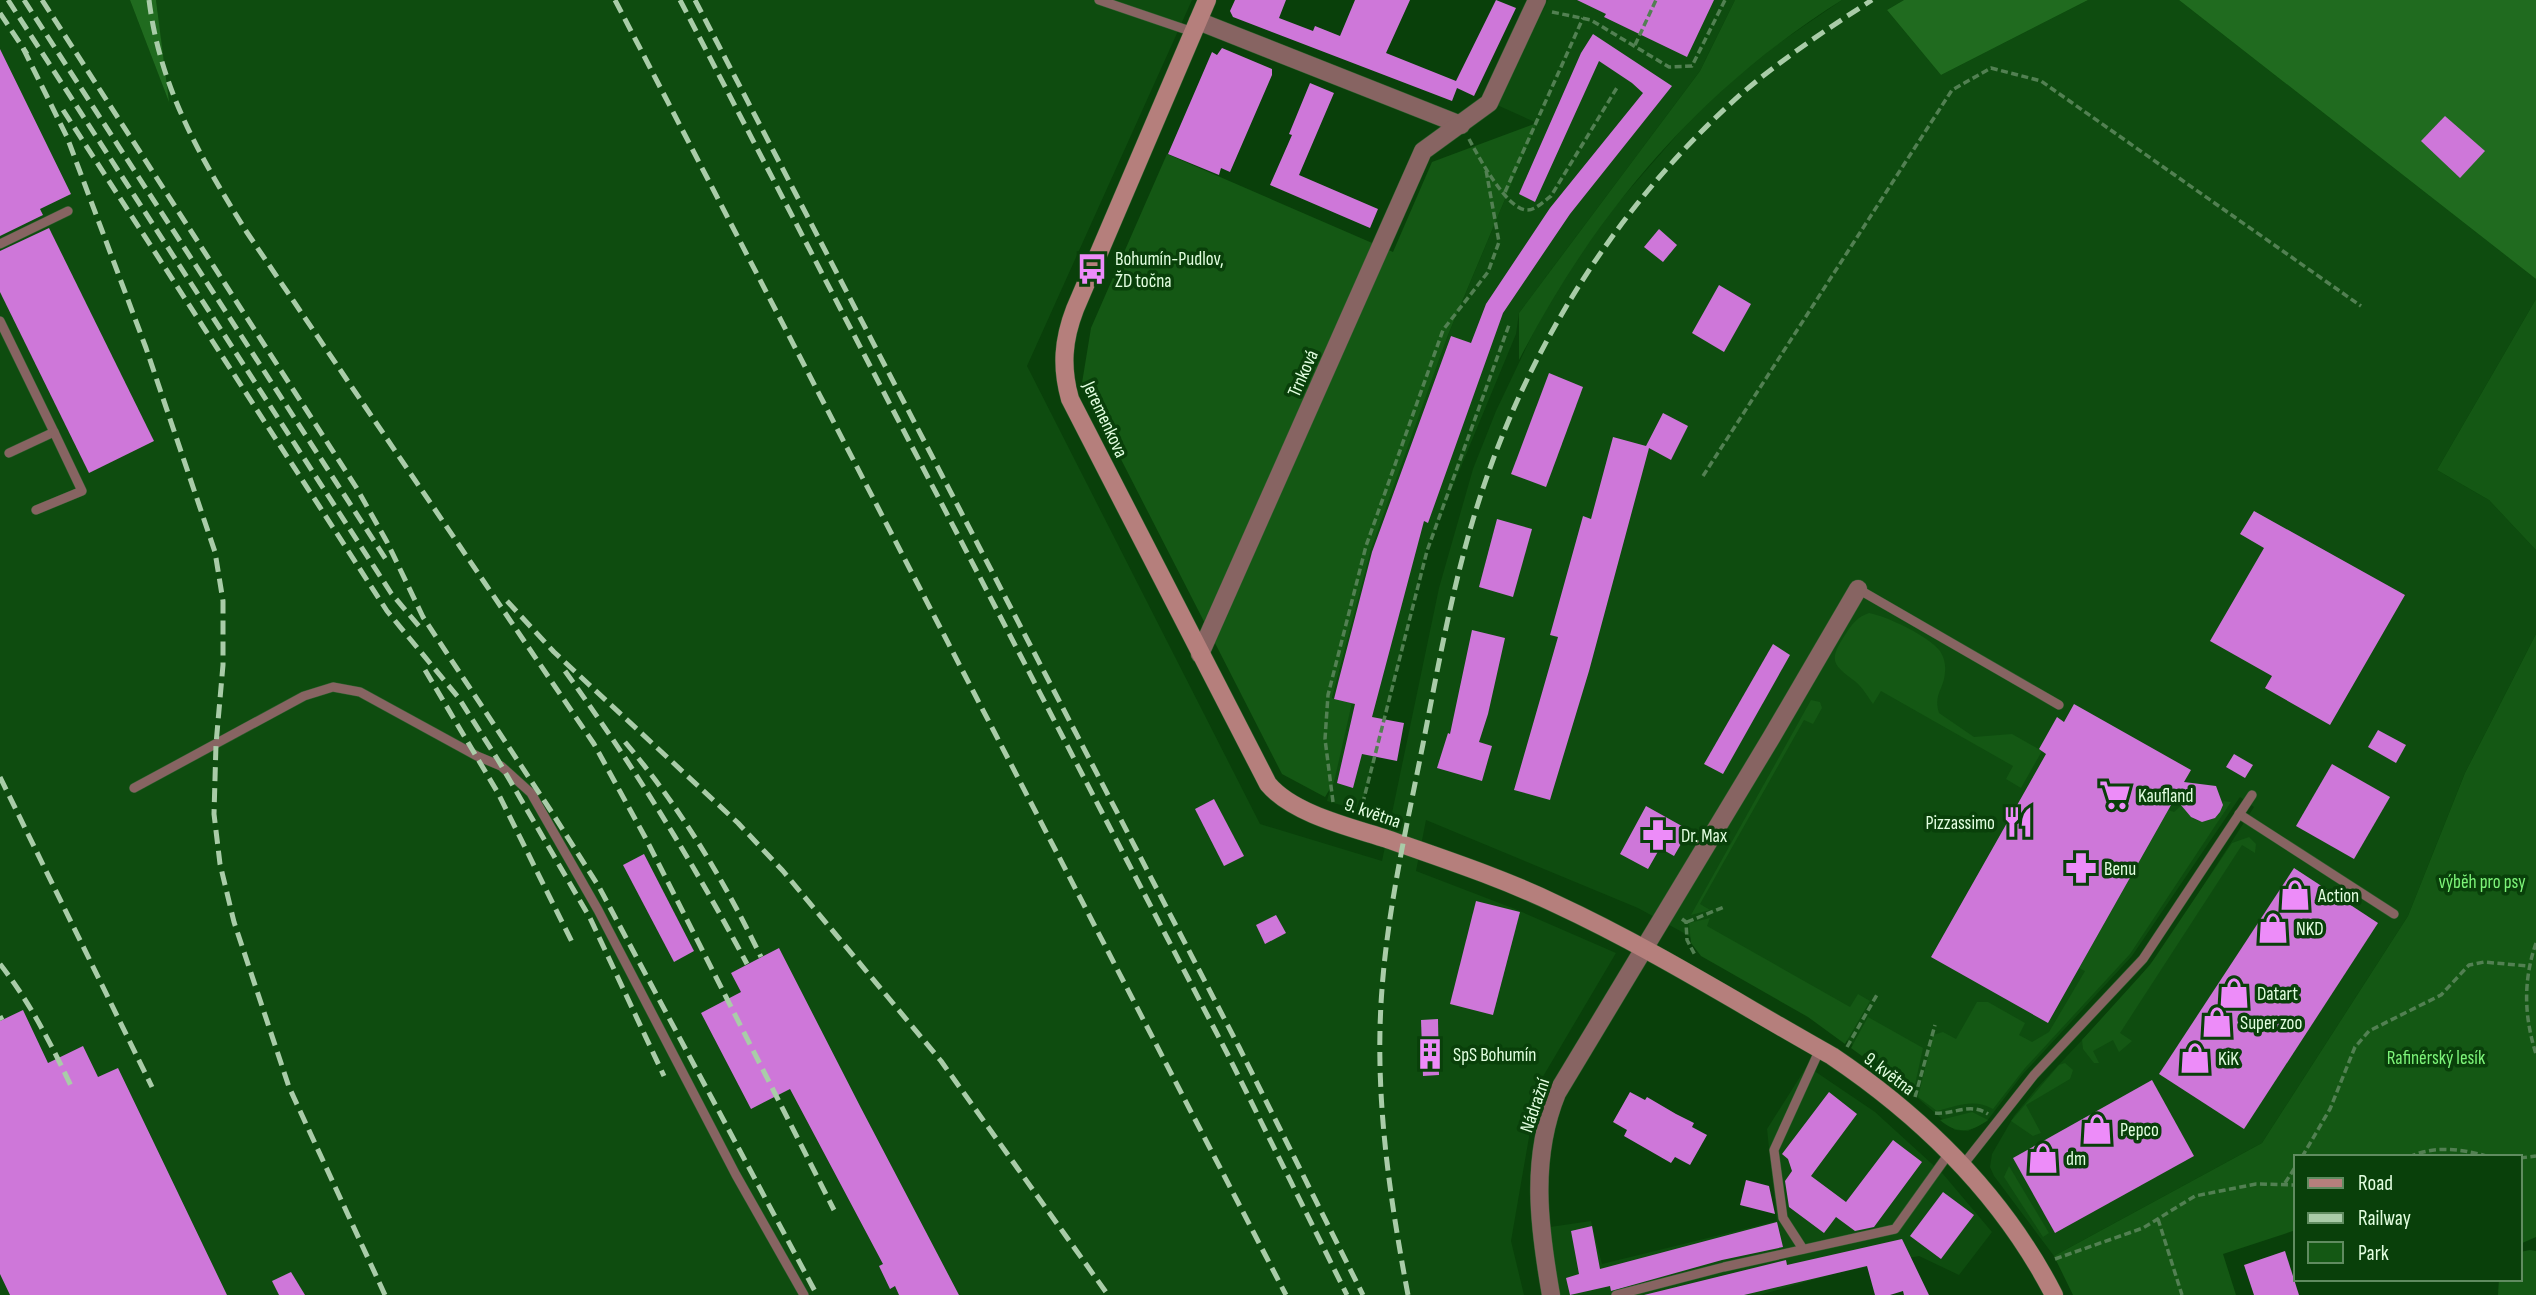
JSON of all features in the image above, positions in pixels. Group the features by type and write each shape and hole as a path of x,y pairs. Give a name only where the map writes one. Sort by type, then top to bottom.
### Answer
{"street":[{"name":"Jeremenkova","path":"1208,0 1075,309 1065,337 1063,366 1070,400 1268,784 1284,800 1327,819"},
{"name":"Trnková","path":"1200,654 1423,150 1489,103 1535,4"},
{"path":"1196,27 1461,125"},
{"path":"1643,949 1858,589"},
{"name":"9. května","path":"1327,819 1518,887 1602,926 1820,1049 1866,1079 1910,1114 1956,1158 2005,1217 2038,1265 2054,1295"},
{"name":"Nádražní","path":"1551,1295 1539,1211 1544,1131 1562,1084 1643,949"}],"lane":[{"path":"1100,0 1196,27"},
{"path":"0,244 68,211"},
{"path":"0,321 82,491 36,510"},
{"path":"9,453 54,432"},
{"path":"1858,589 2059,705"},
{"path":"134,788 304,696 333,687 360,692 477,756 501,766 531,793 598,910 736,1175 804,1295"},
{"path":"1616,1295 1895,1228 1956,1158 2143,959 2252,795"},
{"path":"2239,814 2394,914"},
{"path":"1803,1249 1783,1218 1774,1150 1820,1049"}],"path":[{"path":"1634,46 1656,0"},
{"path":"1535,4 1591,20 1669,67 1692,66 1725,0"},
{"path":"1505,193 1583,18"},
{"path":"1703,475 1952,90 1991,68 2041,81 2361,306"},
{"path":"1461,125 1486,170 1514,206 1525,210 1534,208 1551,197 1618,86"},
{"path":"1327,819 1325,739 1328,695 1366,546 1443,330 1488,272 1499,242 1486,170"},
{"path":"1357,829 1426,551 1509,325"},
{"path":"1686,922 1724,907"},
{"path":"2536,943 2528,966 2525,994 2527,1020 2536,1054"},
{"path":"2303,1155 2330,1109 2355,1047 2369,1031 2441,995 2469,965 2484,962 2528,966"},
{"path":"1846,1049 1878,993"},
{"path":"1915,1098 1935,1025"},
{"path":"2413,1155 2424,1150 2467,1150 2483,1155"},
{"path":"2285,1183 2294,1169"},
{"path":"2038,1265 2143,1228 2196,1196 2256,1184 2294,1185"},
{"path":"2158,1219 2182,1295"}],"shaded area":[{"path":"0,0 130,0 168,99 156,0 1192,0 1027,366 1260,824 1382,861 1439,588 1473,469 1496,411 1544,310 1574,263 1609,213 1690,120 1776,45 1842,0 1904,0 1887,10 1941,75 2088,0 2179,0 2536,279 2536,299 2437,470 2489,500 2536,550 2536,634 2465,773 2408,916 2262,1143 2054,1256 1994,1176 1990,1167 1992,1154 2014,1116 2036,1089 2130,989 2163,948 2254,807 2240,797 2132,956 2022,1075 1987,1121 1968,1131 1955,1130 1865,1053 1682,932 1638,908 1426,820 1416,871 1515,909 1616,953 1538,1085 1511,1241 1524,1295 0,1295"},
{"path":"130,0 156,0 169,102"},
{"path":"1548,0 1735,0 1700,71 1519,313 1516,334 1426,551 1361,811 1327,801 1352,703 1332,699 1370,549 1448,335 1537,123 1497,105"},
{"path":"1904,0 2088,0 1941,75 1887,10"},
{"path":"2179,0 2536,0 2536,279"},
{"path":"1807,1066 1875,1112 1943,1174 1992,1232 1959,1275 1919,1256 1837,1273 1760,1295 1559,1295 1550,1227 1591,1221 1602,1264 1777,1221 1767,1129"}],"green space":[{"path":"1735,0 1842,0 1790,35 1742,73 1697,114 1656,158 1617,205 1582,254 1519,360 1519,313 1700,71"},
{"path":"1537,123 1448,335 1371,549 1332,698 1352,703 1334,782 1325,797 1282,774 1082,383 1091,328 1167,154 1393,252 1432,162"},
{"path":"2536,299 2536,550 2489,500 2437,470"},
{"path":"1869,613 1907,628 1927,639 1940,651 1945,669 1937,701 1939,713 1974,737 2012,734 2042,751 2021,788 2006,779 2013,766 1881,691 1873,704 1859,684 1838,667 1835,657 1839,644 1855,621"},
{"name":"Rafinérský lesík","path":"2536,634 2536,1237 2522,1243 2522,1155 2294,1155 2294,1231 2223,1254 2236,1295 2073,1295 2054,1256 2262,1143 2408,916 2465,773"},
{"path":"1811,700 1820,702 1822,708 1813,724 1804,720 1700,904 1710,910 1691,915"},
{"path":"2223,801 2231,802 2130,954 2025,1068 1993,1109 1972,1103 1937,1111 1918,1097 1933,1035 1943,1032 1956,1039 1977,1002 1988,1002 2025,1023 2019,1035 2032,1042 2049,1032 2085,971 2079,968 2168,810 2174,812 2185,802 2191,817 2205,821 2219,814"},
{"path":"2249,837 2256,844 2255,853 2242,845 2120,1033 2132,1041 2119,1052 2113,1040 2093,1051 2099,1063 2094,1063 2083,1049 2082,1040 2150,965 2232,843"},
{"path":"1710,918 1707,926 1850,1007 1858,994 1870,1001 1845,1044 1808,1017 1701,956 1691,943 1689,923"},
{"path":"1868,1017 1923,1048 1913,1094 1879,1069 1881,1064 1865,1053 1862,1056 1851,1048"},
{"path":"2065,1063 2073,1070 2070,1079 2026,1105 2041,1133 2033,1136 2011,1121 2059,1065"},
{"path":"1972,1112 1988,1120 1970,1129 1958,1130 1940,1120"},
{"path":"2009,1166 2049,1233 2043,1237 2004,1177"},
{"path":"2536,1251 2536,1295 2498,1295 2499,1281 2522,1281 2522,1252"}],"building":[{"path":"1235,0 1286,0 1279,18 1313,31 1315,26 1340,36 1355,0 1410,0 1386,53 1456,81 1496,0 1516,8 1474,96 1457,88 1452,101 1233,17 1230,11"},
{"path":"1577,0 1714,0 1687,57 1604,17 1606,14"},
{"path":"1593,34 1672,86 1570,214 1503,313 1428,523 1424,521 1372,717 1404,723 1397,761 1362,754 1353,788 1337,783 1355,704 1334,699 1339,679 1372,552 1451,336 1471,343 1486,304 1550,208 1643,93 1599,61 1535,202 1519,194 1581,53"},
{"path":"1222,48 1272,69 1272,75 1230,172 1221,168 1219,175 1168,154 1212,52 1217,55"},
{"path":"0,49 71,194 40,209 43,215 0,236"},
{"path":"1310,83 1334,93 1299,175 1378,209 1370,228 1270,185 1292,135 1289,134"},
{"path":"2445,116 2485,151 2460,178 2421,141"},
{"path":"49,228 154,441 89,473 0,292 0,251"},
{"path":"1659,229 1677,245 1663,262 1644,247"},
{"path":"1719,285 1751,304 1724,352 1692,333"},
{"path":"1549,373 1583,387 1546,487 1511,474"},
{"path":"1663,413 1688,426 1671,460 1649,448 1589,671 1550,800 1514,790 1558,637 1550,635 1583,516 1591,519 1613,437 1646,446"},
{"path":"2254,511 2405,595 2330,725 2265,688 2272,676 2210,641 2264,548 2240,534"},
{"path":"1497,519 1532,529 1513,597 1479,587"},
{"path":"1472,630 1505,638 1479,742 1492,746 1482,781 1437,768 1448,733 1450,734"},
{"path":"1773,644 1790,655 1723,774 1704,764"},
{"path":"2074,704 2191,770 2184,782 2216,786 2223,805 2215,818 2202,822 2191,817 2175,798 2048,1023 1931,957 2046,754 2039,749 2057,717 2064,722"},
{"path":"2378,730 2406,745 2396,763 2368,747"},
{"path":"2234,754 2253,765 2245,778 2226,767"},
{"path":"2332,764 2390,797 2354,859 2296,826"},
{"path":"1214,799 1244,856 1224,866 1195,809"},
{"path":"1646,806 1689,830 1674,856 1660,848 1648,869 1620,854"},
{"path":"644,854 694,951 674,962 623,865"},
{"path":"2294,868 2378,923 2244,1129 2159,1074"},
{"path":"1476,901 1520,912 1493,1015 1450,1004"},
{"path":"1276,915 1286,933 1265,944 1256,925"},
{"path":"779,948 959,1295 899,1295 895,1286 890,1289 879,1266 883,1264 790,1089 751,1109 701,1013 741,992 731,973"},
{"path":"23,1010 48,1063 83,1046 98,1077 118,1068 227,1295 10,1295 0,1274 0,1021"},
{"name":"SpS Bohumín","path":"1438,1019 1439,1075 1423,1076 1421,1020"},
{"path":"2152,1080 2194,1156 2055,1233 2013,1158"},
{"path":"1630,1092 1645,1100 1647,1097 1694,1123 1692,1127 1707,1135 1690,1165 1675,1157 1671,1163 1624,1136 1627,1130 1613,1122"},
{"path":"1829,1092 1857,1114 1811,1176 1846,1202 1893,1140 1922,1162 1874,1227 1855,1231 1836,1217 1824,1233 1789,1207 1785,1181 1792,1171 1788,1159 1782,1154"},
{"path":"1746,1180 1769,1186 1775,1214 1740,1205"},
{"path":"1943,1192 1974,1215 1941,1259 1910,1236"},
{"path":"1777,1222 1783,1247 1722,1260 1611,1291 1610,1286 1570,1295 1566,1278 1579,1274 1571,1231 1592,1226 1600,1269"},
{"path":"1902,1239 1929,1295 1904,1295 1903,1291 1890,1295 1875,1295 1867,1266 1744,1295 1644,1295 1786,1260 1787,1265"},
{"path":"2285,1251 2299,1295 2254,1295 2244,1265"},
{"path":"291,1272 305,1295 279,1295 272,1281"}],"railway":[{"path":"8,0 391,593 423,631"},
{"path":"24,0 387,561"},
{"path":"42,0 356,487 387,542 423,617 599,887 817,1295"},
{"path":"149,0 154,32 172,92 213,176 246,231 594,744 645,837 834,1210"},
{"path":"615,0 1286,1295"},
{"path":"680,0 1228,1055 1347,1295"},
{"path":"695,0 1239,1047 1363,1295"},
{"path":"1408,1295 1389,1181 1382,1104 1380,1028 1385,958 1399,866 1444,636 1470,530 1490,468 1514,407 1575,292 1651,187 1694,139 1741,94 1805,45 1872,0"},
{"path":"0,13 27,54"},
{"path":"23,48 67,137 146,348 215,552 223,601 223,665 216,744 214,814 220,864 234,922 289,1087 385,1295"},
{"path":"63,110 387,611 458,697 498,760 590,918 664,1076"},
{"path":"507,601 554,652 738,823 783,871 941,1061 1108,1295"},
{"path":"425,670 498,793 572,942"},
{"path":"565,671 661,814 747,964"},
{"path":"625,742 700,845 761,957"},
{"path":"0,777 152,1087"},
{"path":"0,964 40,1025 73,1090"},
{"path":"0,1016 2,1020"}],"place":[{"name":"Bohumín-Pudlov, ŽD točna","path":"1092,269"},
{"name":"Kaufland","path":"2115,795"},
{"name":"Pizzassimo","path":"2018,822"},
{"name":"Dr. Max","path":"1658,835"},
{"name":"Benu","path":"2081,868"},
{"name":"Action","path":"2295,895"},
{"name":"NKD","path":"2273,928"},
{"name":"Datart","path":"2234,993"},
{"name":"Super zoo","path":"2217,1022"},
{"name":"SpS Bohumín","path":"1430,1054"},
{"name":"KiK","path":"2195,1058"},
{"name":"Pepco","path":"2097,1129"},
{"name":"dm","path":"2043,1158"}],"park label":[{"name":"výběh pro psy","path":"2482,881"}]}
